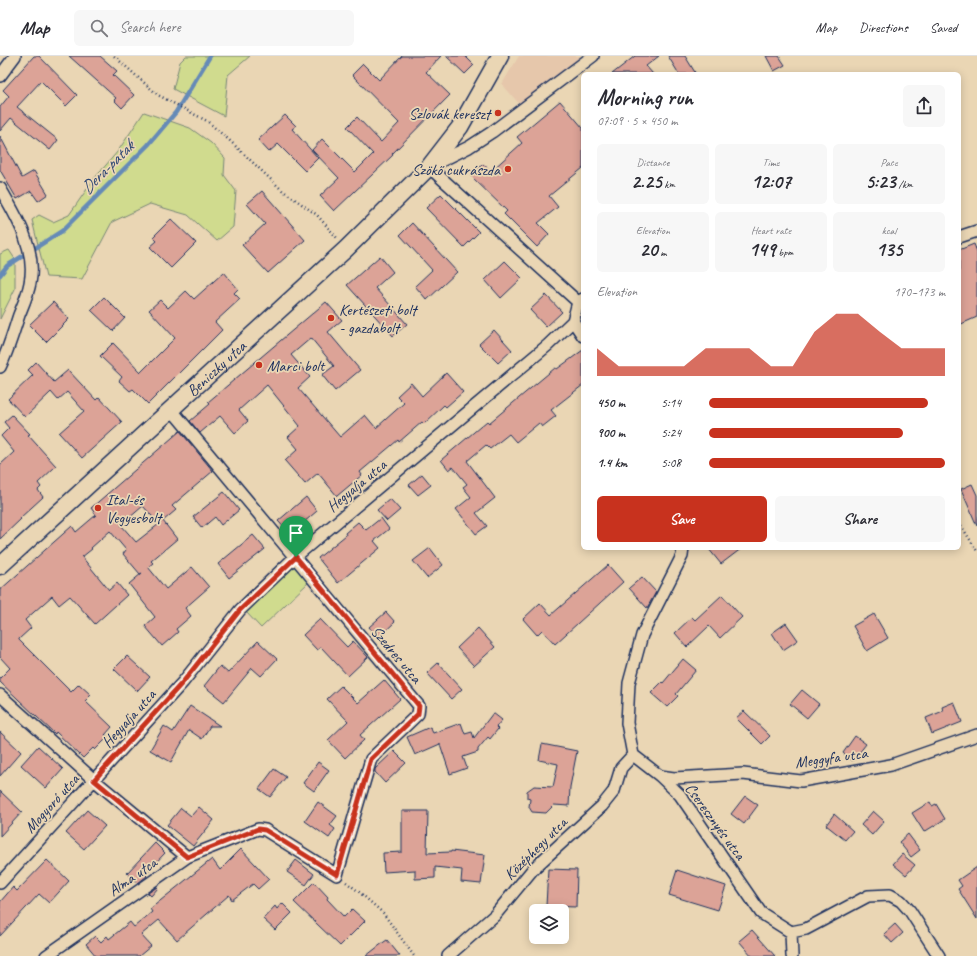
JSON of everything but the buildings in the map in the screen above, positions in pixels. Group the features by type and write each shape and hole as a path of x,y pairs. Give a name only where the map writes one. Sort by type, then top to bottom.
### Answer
{"main road":[{"name":"Beniczky utca","path":"0,566 346,249 429,167 460,127 500,56"}],"street":[{"path":"0,76 15,56"},
{"path":"581,333 573,321 581,301 429,167 469,147 492,132 593,56"},
{"path":"0,188 18,220 27,243 32,266 30,283 6,355 0,367"},
{"path":"961,236 977,231"},
{"name":"Hegyalja utca","path":"94,780 183,682 240,610 296,557 548,345 573,321"},
{"name":"Szedres utca","path":"171,408 419,706 418,714 371,759 337,875"},
{"path":"634,754 627,722 629,683 642,635 682,556 683,550"},
{"path":"0,695 94,780 187,857"},
{"name":"Meggyfa utca","path":"660,776 674,778 742,774 801,781 891,765 977,735"},
{"name":"Cseresznyés utca","path":"634,754 680,795 761,913 791,932"},
{"name":"Középhegy utca","path":"448,956 496,915 533,869 602,806 614,791 621,768 634,754"},
{"name":"Mogyoró utca","path":"0,883 94,780"},
{"name":"Alma utca","path":"46,956 187,857 258,829 265,830 337,875"},
{"path":"792,956 791,932 806,928 868,896 890,895 901,901 910,911 938,956"}],"path":[{"path":"114,56 158,95 207,121 282,190 317,215 346,249"},
{"path":"961,525 977,551"},
{"path":"337,875 384,913 414,956"}],"shaded area":[{"path":"519,56 581,56 521,106 502,84"}],"green space":[{"path":"186,56 250,56 228,75 224,116 173,89 180,62"},
{"path":"144,112 190,128 211,143 225,158 224,175 236,191 233,227 217,241 188,215 150,204 112,222 82,279 46,277 32,220 39,215 53,222 69,215 94,179 118,151"},
{"path":"9,250 15,259 15,289 0,319 0,254"},
{"path":"294,563 310,581 261,628 245,611"}],"waterway":[{"name":"Dera-patak","path":"0,275 7,266 62,231 148,145 176,112 210,56"}],"place":[{"name":"Szlovák kereszt","path":"498,113"},
{"name":"Szökő cukrászda","path":"508,169"},
{"name":"Kertészeti bolt - gazdabolt","path":"331,318"},
{"name":"Marci bolt","path":"259,365"},
{"name":"Ital-és Vegyesbolt","path":"98,508"}],"route":[{"path":"296,557 419,706 418,714 369,762 337,875 265,830 258,829 187,857 94,780 183,682 240,610 296,557"}]}
